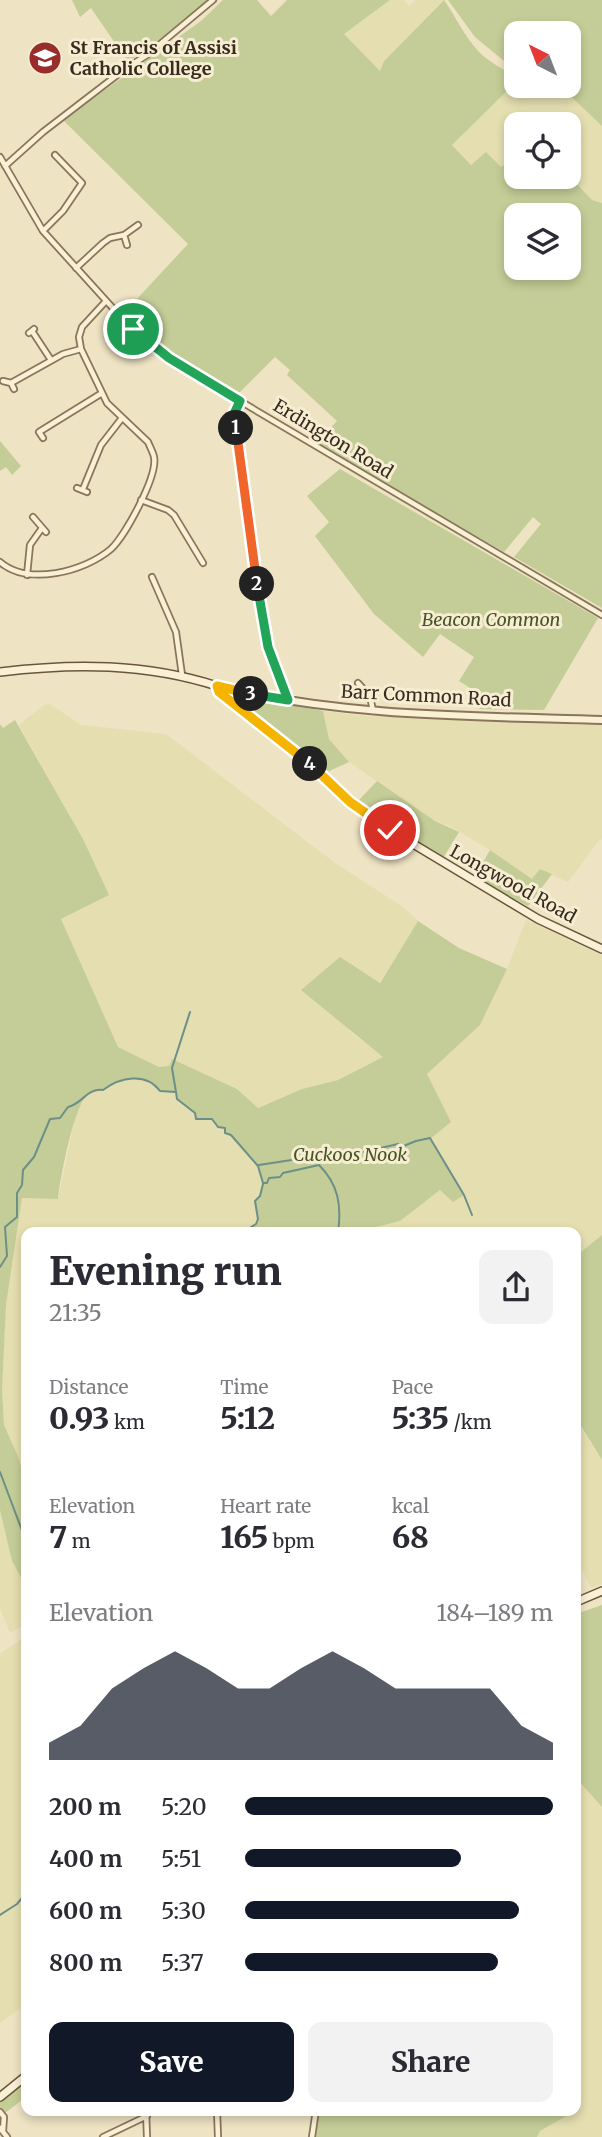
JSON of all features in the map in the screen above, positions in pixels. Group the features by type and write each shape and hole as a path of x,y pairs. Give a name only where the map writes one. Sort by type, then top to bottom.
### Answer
{"main road":[{"name":"Barr Common Road","path":"0,672 113,665 182,675 217,686"},
{"name":"Longwood Road","path":"217,686 219,692 293,749 365,813 538,919 602,949"},
{"path":"581,1600 602,1591"},
{"path":"0,2097 21,2080"}],"street":[{"path":"5,166 43,132 147,55 213,0"},
{"path":"43,231 63,211 82,183 55,155"},
{"name":"Erdington Road","path":"0,157 43,231 106,301 151,345 240,401 602,615"},
{"path":"56,169 63,163"},
{"path":"76,268 110,238 124,235 138,225"},
{"path":"124,235 127,245"},
{"path":"0,562 15,572 27,575 50,574 74,568 109,551 127,530 141,500 155,459 148,442 107,403 80,349 82,327 106,301"},
{"path":"32,331 51,360"},
{"path":"3,381 11,383 63,354 80,349"},
{"path":"11,383 14,389"},
{"path":"43,438 39,432 102,393"},
{"path":"240,401 234,414 261,616 268,647 288,700"},
{"path":"77,488 85,491 101,445 122,418"},
{"path":"141,500 174,515 203,563"},
{"path":"27,575 30,545 44,530 33,517"},
{"path":"192,556 199,553"},
{"path":"152,577 176,632 182,675"},
{"path":"358,683 370,696 373,712"},
{"name":"Barr Common Road","path":"217,686 288,700 373,712 602,720"},
{"path":"0,2112 4,2117 1,2129 7,2137"},
{"path":"103,2137 141,2116"},
{"path":"146,2116 148,2137"},
{"path":"217,2116 218,2137"},
{"path":"312,2137 315,2116"}],"shaded area":[{"path":"390,0 404,0 409,6 416,0 443,0 384,60 380,71 344,34"},
{"path":"504,94 504,98 573,98 602,126 602,203 592,200 581,189 581,112 504,112 504,165 501,167 472,165 452,145"},
{"path":"50,704 81,725 166,734 335,863 403,907 418,921 349,1031 384,1057 338,1080 302,1089 257,1108 237,1089 172,1059 169,1066 159,1067 118,1047 61,919 108,895 83,839 19,725 44,705"},
{"path":"323,711 363,716 602,724 602,840 600,839 568,882 540,869 532,879 450,826 435,821 349,762 329,739"},
{"path":"526,920 602,955 602,1235 581,1252 581,1227 376,1227 400,1221 440,1190 430,1138 451,1122 427,1074 480,1025 507,969"},
{"path":"122,1078 146,1080 176,1092 177,1099 195,1113 212,1119 218,1127 225,1128 261,1171 263,1183 256,1213 258,1219 251,1227 21,1227 21,1472 4,1425 2,1389 6,1305 22,1198 58,1199 75,1119 83,1099 89,1092 103,1090"},
{"path":"581,1428 602,1461 602,1584 591,1588 581,1567"},
{"path":"0,1510 12,1561 21,1578 21,1627 10,1633 0,1608"},
{"path":"21,1640 21,2008 0,2023 0,1654"},
{"path":"581,1784 602,1807 602,2137 537,2137 540,2131 566,2116 581,2116"}],"green space":[{"path":"72,0 208,0 128,62 91,8 80,17"},
{"path":"223,0 257,0 271,16 287,0 390,0 344,34 380,71 384,61 444,0 479,52 504,70 504,94 452,145 471,165 486,152 501,167 504,165 504,189 581,189 592,200 602,203 602,608 514,557 541,524 533,517 504,552 316,443 337,421 287,375 290,370 275,357 237,395 171,353 123,314 188,244 63,120 201,21"},
{"path":"448,0 602,0 602,126 573,98 581,98 581,21 504,21 504,61 475,37"},
{"path":"0,441 21,466 12,475 6,467 0,471"},
{"name":"Beacon Common","path":"340,469 598,618 544,710 479,709 484,697 459,681 474,657 440,634 423,657 374,614 315,536 329,522 307,496"},
{"path":"231,693 323,711 329,739 349,762 325,773 302,751 229,695"},
{"name":"Cuckoos Nook","path":"15,720 83,839 109,895 61,919 118,1047 159,1067 169,1066 172,1059 237,1089 258,1108 302,1089 338,1080 383,1057 301,990 340,957 380,983 418,921 459,948 507,969 480,1025 427,1074 451,1122 430,1139 464,1195 453,1202 440,1190 400,1221 376,1227 251,1227 258,1219 255,1201 261,1188 261,1173 257,1164 225,1133 225,1128 218,1127 211,1119 196,1119 195,1113 177,1099 176,1092 160,1091 148,1081 140,1079 117,1082 88,1094 73,1127 58,1199 22,1198 6,1305 2,1389 4,1425 21,1467 21,1578 12,1561 0,1510 0,724 3,728"},
{"path":"377,781 435,821 459,832 443,858 374,813 359,800"},
{"path":"490,850 532,879 540,869 552,874 528,906 474,878"},
{"path":"602,1235 602,1460 581,1426 581,1252"},
{"path":"602,1605 602,1807 581,1784 581,1612"},
{"path":"21,2084 21,2101 5,2113 0,2107 0,2100"},
{"path":"318,2116 566,2116 540,2131 537,2137 316,2137"}],"waterway":[{"path":"176,1092 172,1068 190,1012"},
{"path":"0,1267 7,1256 5,1227 17,1217 17,1193 22,1185 23,1170 34,1157 50,1119 60,1118 68,1107 93,1091 103,1090 117,1082 133,1078 148,1081 160,1091 176,1092 177,1099 195,1113 196,1119 212,1119 218,1127 225,1128 225,1133 231,1135 258,1166 263,1183 267,1183 269,1178 280,1177 283,1173 319,1165 331,1180 337,1196 338,1227"},
{"path":"259,1165 350,1155 398,1144 401,1147 430,1138 464,1195 472,1215"},
{"path":"251,1227 258,1219 255,1201 260,1196 263,1184"},
{"path":"0,1472 21,1528"},
{"path":"0,1915 21,1899"}],"place":[{"name":"St Francis of Assisi Catholic College","path":"45,58"}],"route":[{"path":"133,329 169,358 240,401 234,414 261,616 268,647 288,700 217,686 219,692 299,755 350,802 390,830"}]}
